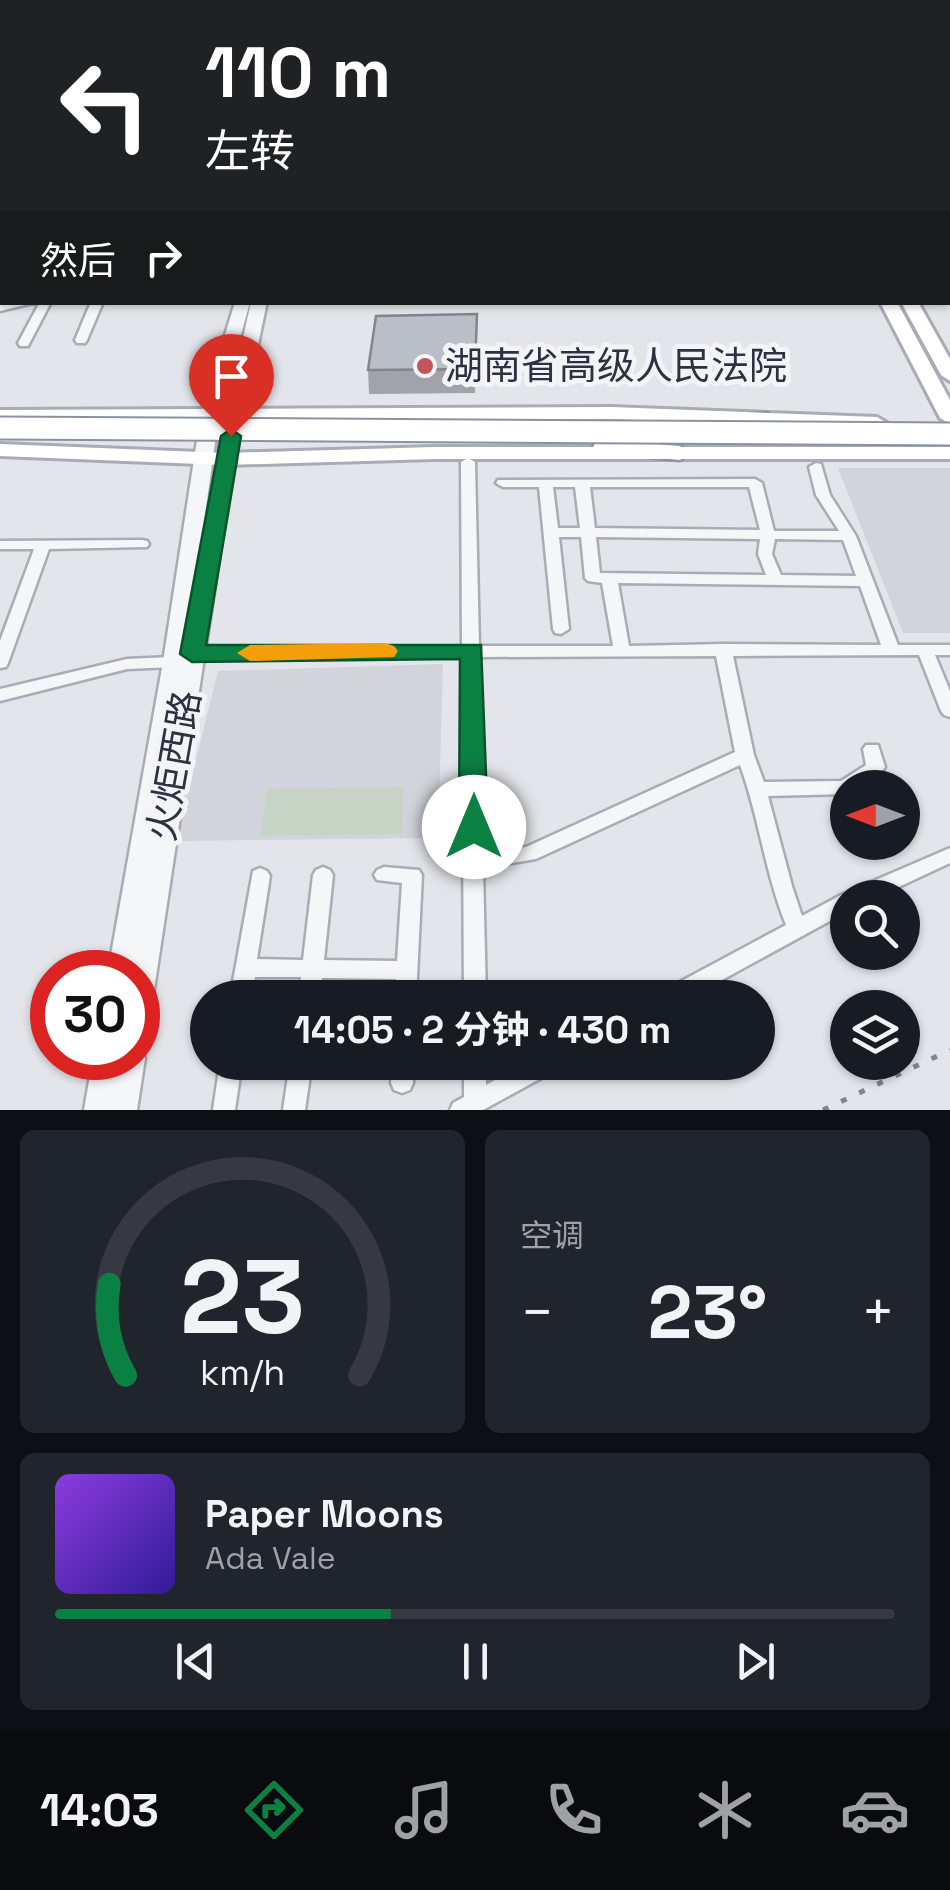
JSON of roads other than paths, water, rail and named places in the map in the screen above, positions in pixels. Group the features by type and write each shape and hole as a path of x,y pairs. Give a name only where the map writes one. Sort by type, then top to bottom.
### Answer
{"highway":[{"path":"210,440 254,422 628,425 767,420"},
{"path":"0,428 266,445 604,447 680,453"},
{"path":"210,440 950,434"},
{"path":"0,439 950,442"}],"main road":[{"path":"210,440 237,412 611,414 950,422 890,305"},
{"path":"911,305 950,375"},
{"path":"0,416 210,440"},
{"path":"0,450 210,440 680,453 950,453"}],"street":[{"path":"24,343 44,305"},
{"path":"81,340 95,305"},
{"path":"210,440 242,305"},
{"name":"火炬西路","path":"145,950 210,440 237,412 258,305"},
{"path":"468,462 475,980"},
{"path":"816,467 823,495 849,536 891,650"},
{"path":"503,483 755,483 768,535 765,554 775,580"},
{"path":"546,483 561,630"},
{"path":"582,483 593,578 865,581"},
{"path":"551,532 849,536"},
{"path":"0,546 142,544"},
{"path":"0,663 8,616 43,545"},
{"path":"608,578 622,650"},
{"path":"724,649 745,755 760,789 786,905 797,928"},
{"path":"0,695 127,664 183,658 472,650 950,650"},
{"path":"926,651 950,710"},
{"name":"火炬西路","path":"126,950 183,658"},
{"path":"760,789 845,788 876,767 872,749"},
{"path":"474,862 529,854 745,755"},
{"path":"895,880 950,855"},
{"path":"312,980 323,875"},
{"path":"384,875 412,875 406,980"},
{"path":"244,980 260,876"},
{"path":"702,980 830,911"},
{"path":"246,968 406,970"},
{"path":"99,1110 104,1080"},
{"path":"122,1110 127,1080"},
{"path":"224,1110 228,1080"},
{"path":"294,1110 298,1080"},
{"path":"468,1106 472,1080"},
{"path":"468,1106 516,1080"}],"railway":[{"path":"823,1110 950,1050"}],"place":[{"name":"湖南省高级人民法院","path":"425,366"}]}
